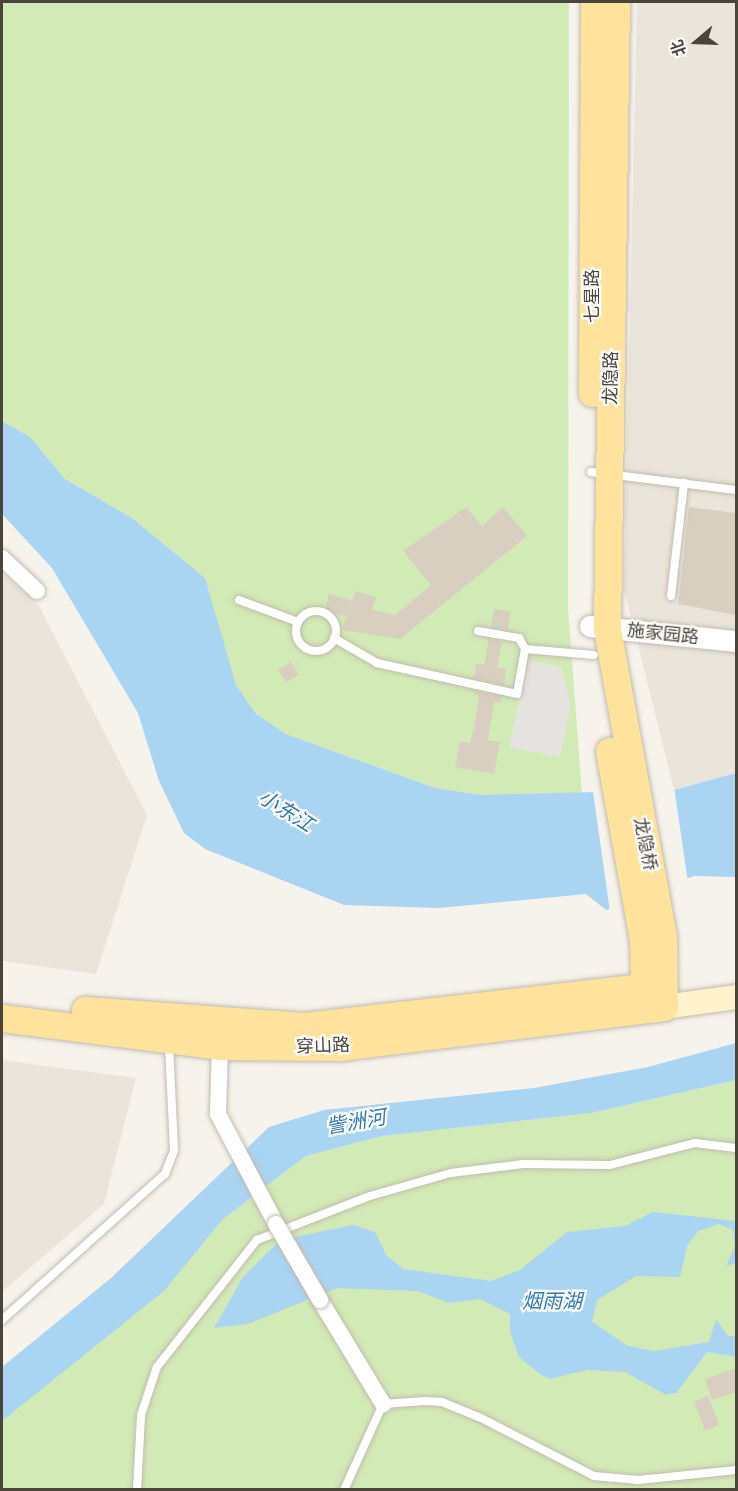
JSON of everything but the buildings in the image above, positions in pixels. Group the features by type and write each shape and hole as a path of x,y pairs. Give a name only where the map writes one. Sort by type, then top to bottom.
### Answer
{"main road":[{"name":"七星路","path":"594,2 600,473"},
{"name":"龙隐路","path":"616,2 600,473 599,627 619,753"},
{"name":"龙隐路","path":"599,627 594,655 619,753"},
{"name":"龙隐桥","path":"619,753 653,938 654,997"},
{"name":"穿山路","path":"2,999 117,1014 305,1026 654,997 736,997"},
{"name":"穿山路","path":"2,1017 220,1046 339,1047 654,997"}],"street":[{"path":"2,558 37,591"},
{"name":"施家园路","path":"599,627 736,641"},
{"path":"220,1046 216,1102 222,1126 320,1300 383,1404"}],"lane":[{"path":"600,473 736,490"},
{"path":"671,596 684,483"},
{"path":"238,600 298,622"},
{"path":"308,613 326,614 334,624 334,638 321,650 308,649 298,641 298,622 308,613"},
{"path":"334,638 377,663 517,694 525,650 519,638 478,632"},
{"path":"525,650 594,655"},
{"path":"2,1320 165,1174 174,1150 169,1040"},
{"path":"136,1490 141,1415 157,1367 257,1240 370,1196 451,1173 523,1164 610,1165 695,1143 736,1148"},
{"path":"344,1490 383,1404 442,1402 574,1469 612,1479 736,1470"}],"shaded area":[{"path":"637,2 736,2 736,773 674,790 624,589"},
{"path":"2,573 38,604 147,815 96,974 2,961"},
{"path":"527,660 561,667 571,705 560,757 509,747"},
{"path":"2,1060 136,1078 104,1204 2,1292"}],"green space":[{"path":"2,2 569,2 568,607 582,795 482,795 435,788 286,734 256,714 237,687 216,631 205,578 132,518 65,479 30,437 2,421"},
{"path":"736,1080 736,1489 2,1490 2,1421 222,1220 306,1156 382,1136 591,1113"}],"water":[{"name":"小东江","path":"2,421 30,437 65,479 132,518 205,578 236,685 256,714 286,734 435,788 482,795 674,790 736,773 736,877 694,876 606,910 586,894 439,908 344,905 205,849 184,833 159,781 138,713 52,568 2,514"},
{"name":"訾洲河","path":"736,1043 736,1080 591,1113 382,1136 306,1156 222,1220 164,1291 2,1421 2,1367 111,1278 269,1127 324,1110 534,1088 648,1067"},
{"name":"烟雨湖","path":"653,1212 736,1221 736,1263 726,1266 735,1247 733,1230 719,1224 698,1231 687,1246 680,1277 636,1276 597,1300 592,1322 628,1346 654,1351 709,1342 716,1319 728,1336 736,1336 736,1357 707,1352 676,1393 666,1395 625,1372 587,1370 550,1379 519,1357 510,1332 510,1314 480,1299 449,1303 418,1291 337,1288 248,1324 214,1328 243,1277 280,1240 353,1225 375,1232 386,1255 403,1269 491,1281 520,1270 567,1232 625,1226"}],"pier":[{"path":"674,787 688,882 610,912 593,792"}]}
